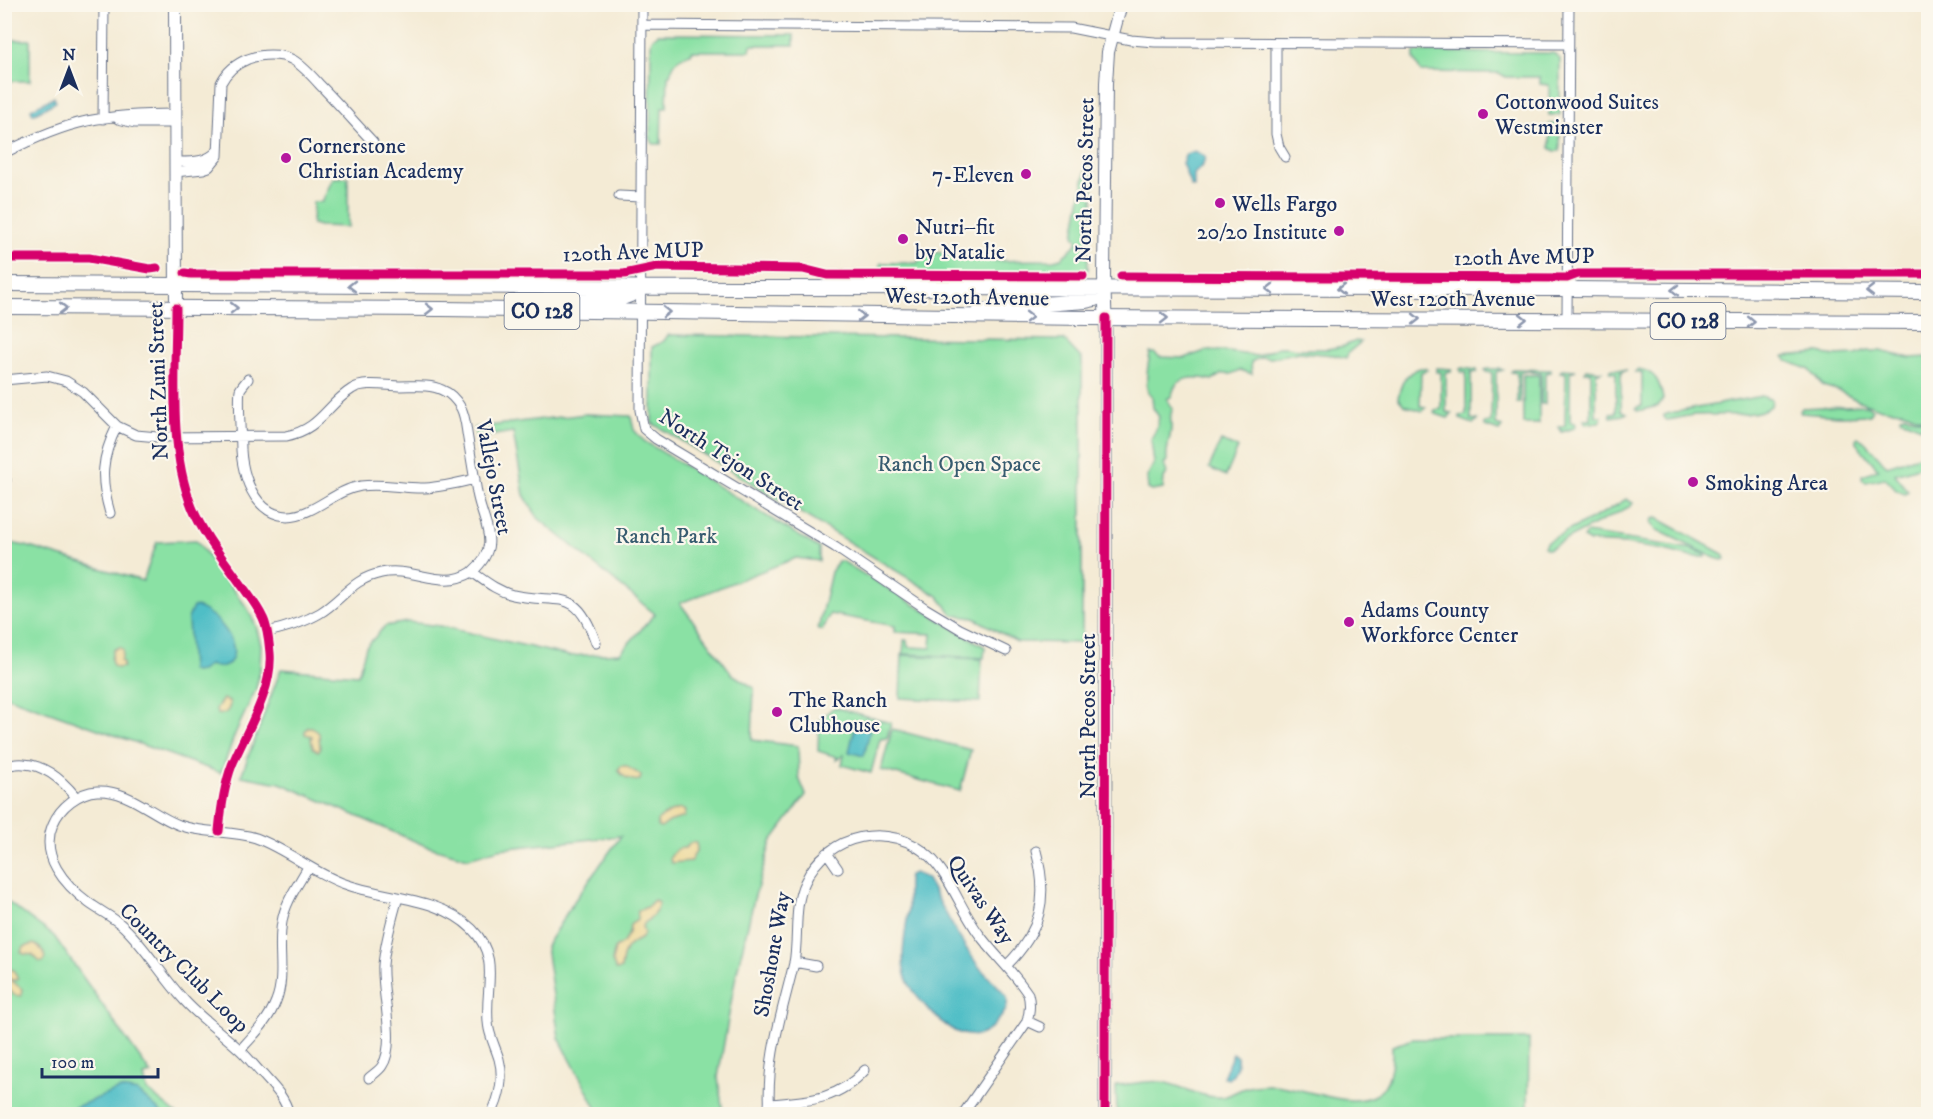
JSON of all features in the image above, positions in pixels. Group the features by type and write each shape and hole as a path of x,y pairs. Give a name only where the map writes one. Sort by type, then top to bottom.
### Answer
{"main road":[{"name":"West 120th Avenue","path":"4,284 1929,292"},
{"path":"467,310 517,302 617,300 633,294 641,287"},
{"path":"957,317 1000,307 1086,301 1095,299 1104,290"},
{"name":"West 120th Avenue","path":"4,307 467,310 957,317 1924,322"}],"street":[{"path":"104,4 108,119"},
{"name":"North Zuni Street","path":"175,4 176,437 183,480 197,519 264,619 270,656 270,670 255,716 230,772 219,831"},
{"name":"North Tejon Street","path":"642,4 640,412 646,432 836,547 925,608 1006,651"},
{"name":"North Pecos Street","path":"1105,1114 1106,83 1111,36 1121,4"},
{"path":"1567,319 1569,4"},
{"path":"642,25 1071,28 1155,42 1568,44"},
{"path":"1276,43 1276,134 1284,158"},
{"path":"175,167 208,159 220,146 221,83 233,66 251,57 277,56 291,59 332,96 373,142"},
{"path":"5,150 85,122 138,114 174,119"},
{"path":"619,196 641,197"},
{"path":"4,380 47,376 66,381 83,392 117,426 136,435 241,437"},
{"path":"248,379 240,390 243,473 252,494 263,506 280,515 306,512 345,490 360,486 424,488 475,480"},
{"name":"Vallejo Street","path":"241,437 286,436 304,431 357,386 422,386 444,391 457,402 462,410 479,501 489,529 487,555 472,573"},
{"path":"110,513 104,489 103,468 109,441 117,426"},
{"path":"267,632 295,625 312,617 326,609 355,583 379,573 409,573 451,580 464,578 472,573 506,593 557,599 575,607 586,617 596,643"},
{"path":"4,766 25,764 46,771 64,782 76,797 95,791 110,792 134,800 176,824 191,828 238,833 256,838 343,884 434,906 460,920 476,934 486,948 490,969 488,1022 501,1072 498,1099 491,1114"},
{"name":"Country Club Loop","path":"76,797 52,824 48,847 55,868 87,902 125,928 187,1003 240,1050 279,1093 290,1114"},
{"name":"Shoshone Way","path":"770,1114 770,1064 794,962 799,899 803,885 816,863 827,853 846,841 867,836"},
{"name":"Quivas Way","path":"867,836 884,836 902,840 922,850 931,858 948,882 972,925 1028,994 1030,1012 1027,1021"},
{"path":"1006,966 1022,948 1038,920 1043,885 1036,851"},
{"path":"827,853 838,869"},
{"path":"240,1050 262,1025 276,1003 281,980 281,933 284,915 308,867"},
{"path":"369,1078 382,1065 386,1056 388,1028 383,994 383,965 398,897"},
{"path":"794,962 816,966"},
{"path":"964,1114 1027,1021 1040,1027"},
{"path":"769,1104 808,1101 830,1096 850,1084 865,1070"}],"green space":[{"path":"658,34 794,35 794,45 751,45 750,51 692,51 691,54 679,58 668,76 667,107 662,107 661,144 653,144 650,137 651,42"},
{"path":"9,40 30,40 30,81 9,81"},
{"path":"1414,52 1553,53 1560,59 1560,115 1549,115 1549,85 1540,84 1540,77 1506,77 1499,73 1421,72 1414,59"},
{"path":"1550,124 1560,124 1560,151 1550,148"},
{"path":"1087,163 1093,165 1093,207 1088,221 1088,269 1086,273 1081,275 880,274 881,263 917,263 926,252 948,253 953,257 979,257 988,254 991,261 1061,258 1078,242 1074,235"},
{"path":"348,177 348,227 312,224 313,202 322,202 333,178"},
{"name":"Ranch Open Space","path":"668,335 1064,340 1082,359 1082,643 1017,642 974,618 953,615 938,596 652,423 652,347 664,341"},
{"path":"1356,341 1361,342 1349,352 1346,358 1299,352 1271,358 1261,357 1251,362 1252,374 1240,370 1231,374 1222,374 1212,380 1193,378 1177,384 1172,396 1167,399 1173,409 1170,416 1171,431 1167,461 1164,464 1167,473 1163,489 1152,491 1148,489 1147,477 1154,463 1151,439 1159,417 1153,408 1152,396 1148,393 1147,388 1150,353 1160,357 1185,358 1205,351 1222,351 1257,356 1278,347 1327,349"},
{"path":"1867,351 1880,351 1910,358 1928,357 1928,421 1903,411 1882,409 1823,386 1810,370 1787,361 1784,356 1819,353 1834,356 1856,355"},
{"path":"1420,368 1427,370 1421,372 1420,406 1426,407 1422,411 1404,405 1398,398 1404,379"},
{"path":"1436,368 1452,369 1451,372 1446,372 1446,412 1452,413 1448,418 1434,412 1441,409 1441,372 1436,372"},
{"path":"1462,368 1477,370 1471,373 1471,419 1477,420 1473,424 1460,419 1460,416 1466,415 1466,372 1461,372"},
{"path":"1513,369 1551,370 1545,373 1545,404 1541,404 1541,373 1533,371 1520,372 1520,403 1517,403 1517,373 1511,372"},
{"path":"1562,369 1576,370 1570,372 1570,422 1576,425 1562,432 1559,427 1565,426 1566,373 1560,372"},
{"path":"1587,369 1601,371 1596,373 1596,416 1601,416 1601,420 1586,424 1584,420 1591,420 1591,372 1585,372"},
{"path":"1611,369 1627,370 1621,372 1621,410 1627,413 1611,417 1610,414 1616,413 1616,373 1610,372"},
{"path":"1638,369 1649,372 1659,383 1663,399 1658,406 1638,411 1636,409 1642,406 1642,373 1635,372"},
{"path":"1485,370 1503,370 1496,372 1496,425 1502,427 1499,431 1485,426 1485,423 1491,422 1492,373 1486,372"},
{"path":"1523,375 1539,375 1539,424 1523,424"},
{"path":"1762,396 1772,400 1771,406 1756,412 1735,415 1695,415 1666,420 1664,417 1670,413"},
{"path":"1866,405 1872,409 1870,415 1839,416 1801,413 1800,411 1802,408"},
{"name":"Ranch Park","path":"586,414 631,416 634,430 644,441 819,548 819,561 796,558 680,603 732,674 754,688 752,740 798,746 799,778 806,795 771,842 754,899 735,980 718,1077 723,1114 598,1114 559,1038 546,946 575,900 621,836 499,849 468,858 426,846 280,783 241,776 281,669 358,675 366,647 385,626 408,622 440,626 569,656 620,653 655,614 538,518 524,495 513,432 476,438 475,428"},
{"path":"1905,415 1928,422 1928,430 1901,419 1901,416"},
{"path":"1858,437 1887,466 1928,453 1928,464 1895,474 1908,491 1905,494 1896,490 1885,478 1866,482 1862,479 1863,475 1878,469 1856,443"},
{"path":"1221,441 1238,448 1226,476 1209,468"},
{"path":"1626,499 1633,503 1631,506 1548,549 1544,547 1546,542"},
{"path":"1657,518 1723,554 1725,559 1715,558 1655,529 1651,522"},
{"path":"1586,533 1692,549 1705,554 1706,557 1692,557 1625,544 1590,542 1583,538"},
{"path":"196,540 248,609 261,645 256,689 235,734 221,773 5,696 5,542 26,546 143,581 157,542"},
{"path":"838,561 842,561 985,647 984,658 903,654 904,640 907,640 908,647 931,648 932,634 895,632 895,626 830,614 822,630 818,629 831,572"},
{"path":"902,655 982,659 980,702 900,698"},
{"path":"834,707 891,723 887,738 880,739 871,773 842,765 844,755 836,760 837,757 818,751 819,720"},
{"path":"892,729 971,750 960,791 881,770"},
{"path":"4,899 54,936 151,1074 144,1076 147,1090 177,1114 5,1114"},
{"path":"1413,1039 1529,1039 1528,1114 1117,1114 1116,1085 1151,1082 1169,1083 1202,1095 1215,1097 1227,1096 1251,1086 1272,1085 1338,1099 1364,1099 1375,1095 1385,1086 1391,1066 1392,1046"}],"sand":[{"path":"119,647 123,650 120,661 123,662 123,667 117,668 113,666 111,660 113,650"},
{"path":"223,699 230,702 229,708 225,713 217,714 216,709"},
{"path":"308,727 312,727 319,733 320,749 318,751 313,748 312,736 305,734"},
{"path":"621,766 627,766 640,775 640,780 630,780 625,777 618,770"},
{"path":"681,809 685,811 684,817 669,822 661,828 658,827 657,821"},
{"path":"692,842 696,843 697,849 691,861 671,863 670,858 674,852 685,848"},
{"path":"654,900 659,903 658,907 642,926 644,933 642,938 628,946 621,969 616,970 612,961 615,948 623,943 629,933 630,925 637,920 638,911 647,907"},
{"path":"34,944 44,954 43,962 33,955 21,952 24,947"},
{"path":"8,969 14,970 18,980 11,980 22,989 21,996 14,995 5,985 5,981 10,980 5,972"}],"water":[{"path":"54,97 56,102 33,114 31,109"},
{"path":"1195,151 1205,157 1203,165 1194,174 1194,187 1191,186 1182,163 1186,154"},
{"path":"193,607 208,612 229,636 233,645 233,654 230,662 225,666 209,665 201,671 191,670 188,619"},
{"path":"855,727 870,731 864,756 849,752"},
{"path":"914,873 926,878 972,957 1007,997 1007,1007 1004,1013 991,1028 982,1034 962,1034 950,1028 927,1008 908,983 903,952 909,875"},
{"path":"1233,1053 1237,1056 1237,1066 1228,1079 1223,1077"},
{"path":"120,1089 138,1092 163,1114 58,1114"}],"cycle path":[{"path":"4,258 89,258 150,269 157,268"},
{"name":"120th Ave MUP","path":"185,273 624,274 657,267 803,269 827,275 1083,276"},
{"name":"120th Ave MUP","path":"1121,276 1567,278 1578,274 1928,274"},
{"path":"176,308 176,435 184,484 202,528 261,614 265,622 270,653 270,667 263,696 227,781 219,831"},
{"path":"1105,1114 1106,318"}],"place":[{"name":"Cottonwood Suites Westminster","path":"1483,114"},
{"name":"Cornerstone Christian Academy","path":"286,158"},
{"name":"7-Eleven","path":"1026,174"},
{"name":"Wells Fargo","path":"1220,203"},
{"name":"20/20 Institute","path":"1339,231"},
{"name":"Nutri–fit by Natalie","path":"903,239"},
{"name":"Smoking Area","path":"1693,482"},
{"name":"Adams County Workforce Center","path":"1349,622"},
{"name":"The Ranch Clubhouse","path":"777,712"}]}
